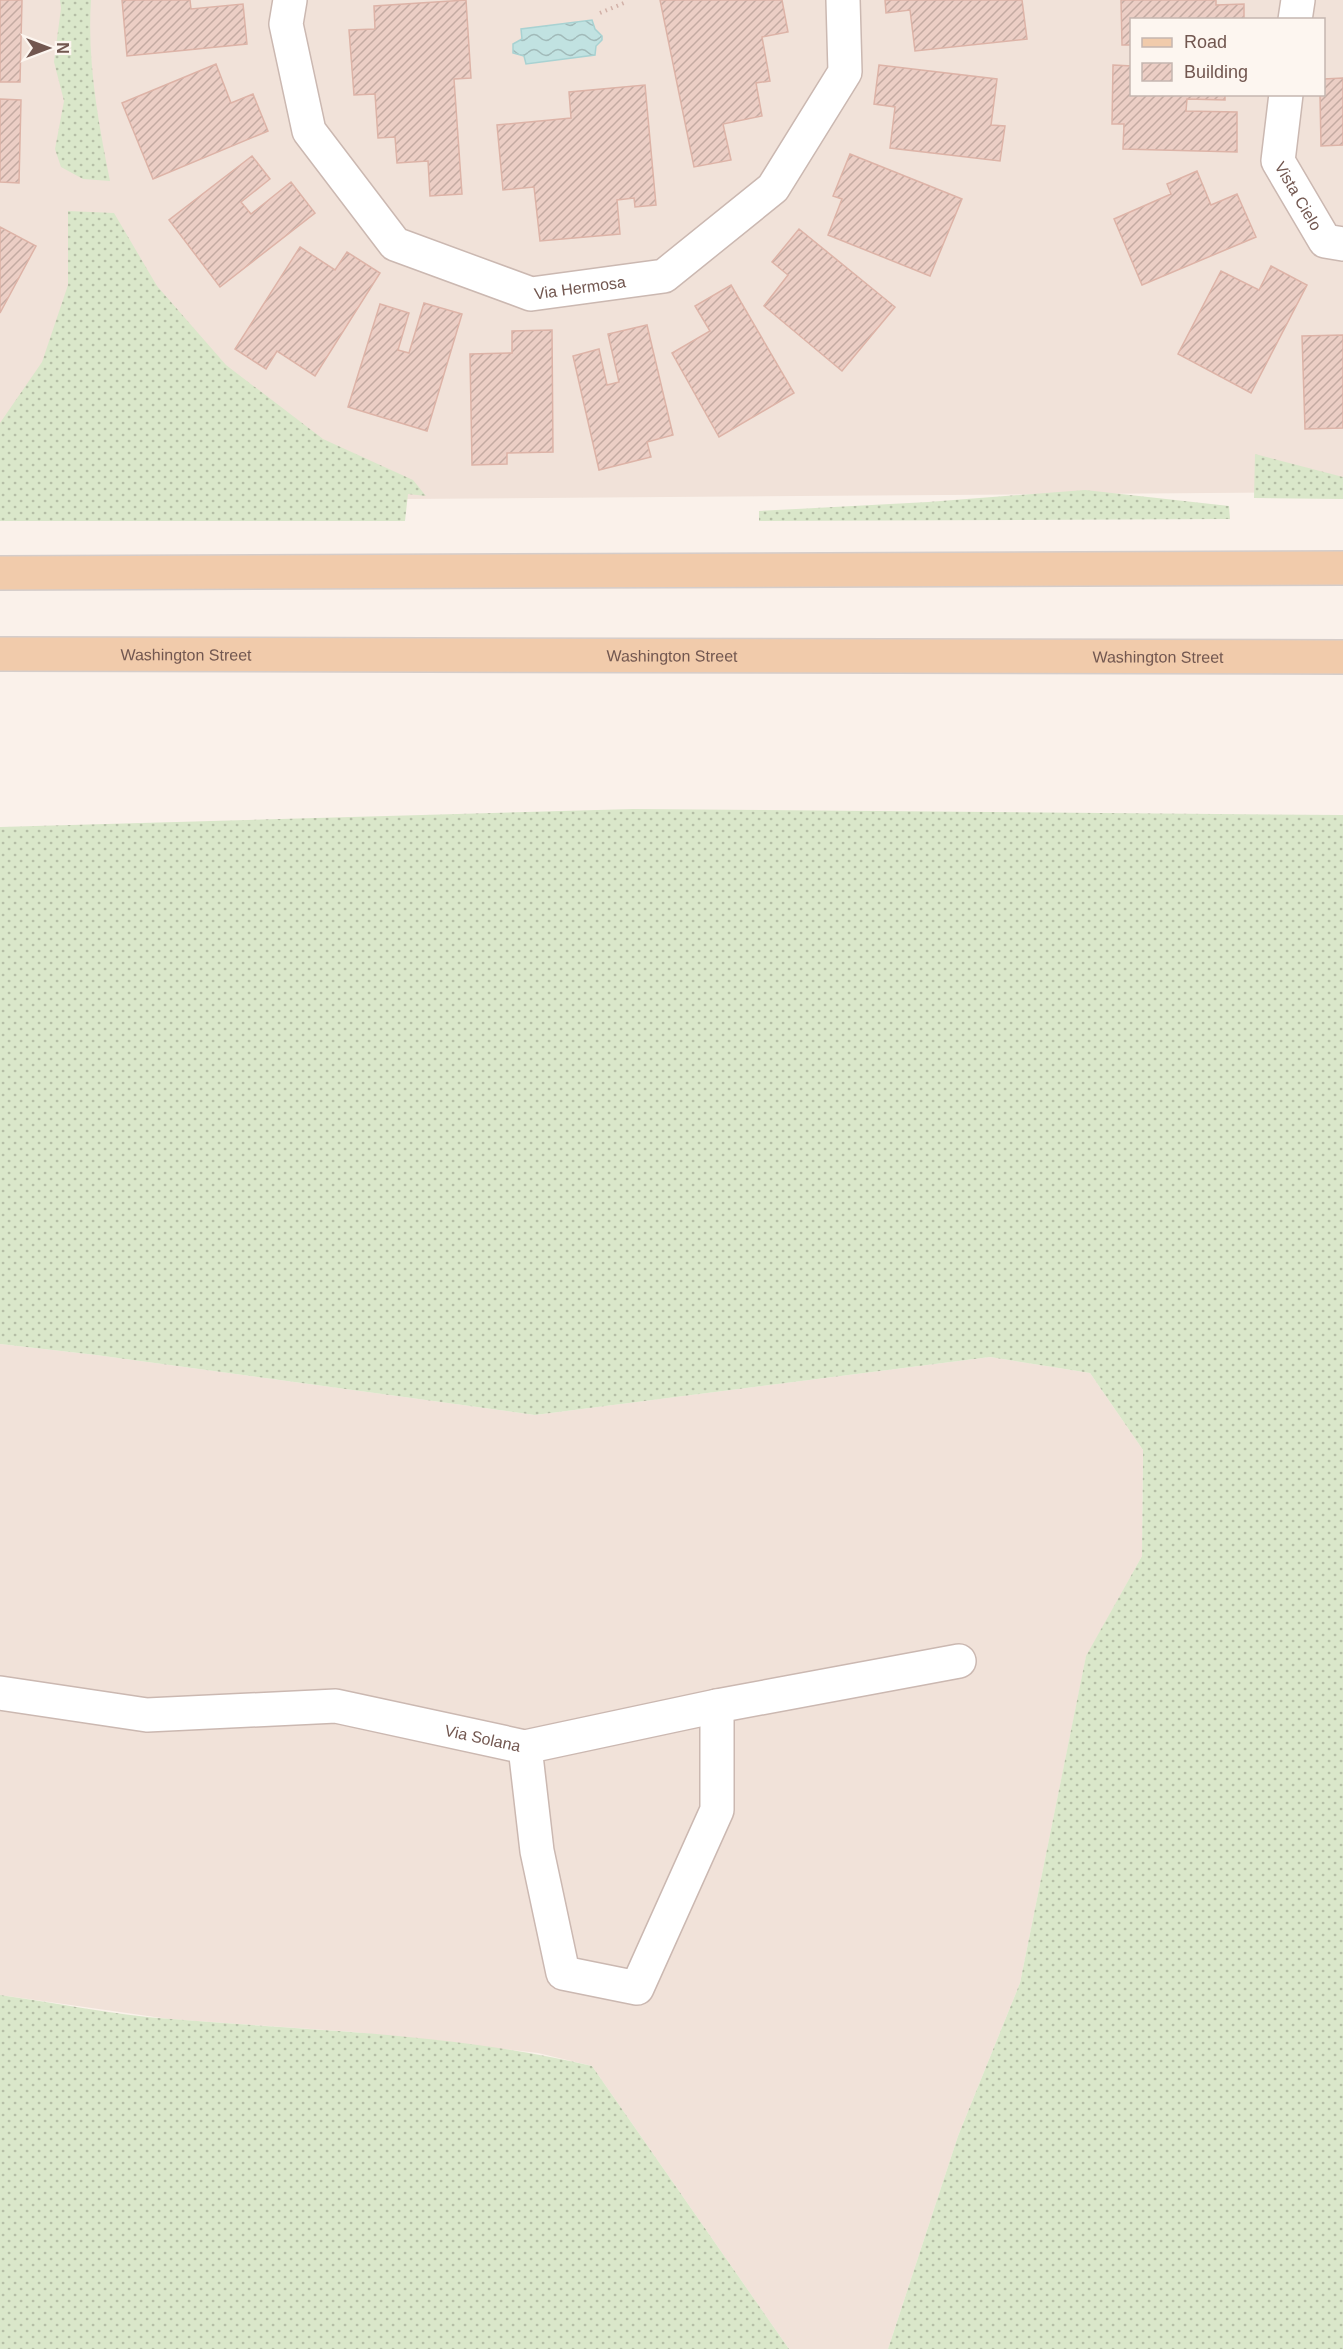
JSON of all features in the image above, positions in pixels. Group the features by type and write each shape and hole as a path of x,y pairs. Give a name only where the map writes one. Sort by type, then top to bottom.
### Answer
{"main road":[{"path":"0,573 1343,568"},
{"name":"Washington Street","path":"0,654 1343,657"}],"street":[{"name":"Via Hermosa","path":"290,0 286,24 309,131 395,244 531,294 664,276 773,188 845,72 843,0"},
{"path":"1295,18 1298,0"},
{"name":"Vista Cielo","path":"1286,96 1278,161 1325,241 1343,244"},
{"name":"Via Solana","path":"0,1693 147,1714 336,1706 525,1747 717,1706 959,1661"},
{"path":"525,1747 537,1851 563,1973 637,1988 717,1810 717,1706"}],"path":[{"path":"600,13 624,3 625,0"}],"shaded area":[{"path":"0,0 1343,0 1343,492 0,502"},
{"path":"0,1344 535,1415 990,1357 1090,1373 1143,1450 1142,1556 1086,1657 1020,1983 958,2136 888,2349 789,2349 592,2066 538,2053 353,2032 169,2019 0,1995"}],"green space":[{"path":"60,0 91,0 92,68 110,181 83,179 61,167 55,149 64,101 54,62"},
{"path":"68,211 114,213 157,286 226,365 323,439 413,480 426,496 408,494 405,521 0,521 0,423 42,362 68,285"},
{"path":"1255,454 1343,477 1343,499 1254,498"},
{"path":"1085,490 1229,506 1230,519 759,521 759,511 928,502"},
{"path":"633,809 1343,815 1343,2349 888,2349 958,2136 1020,1983 1086,1656 1142,1556 1143,1450 1090,1373 990,1357 535,1415 0,1344 0,827"},
{"path":"0,1995 150,2017 383,2035 488,2046 592,2066 789,2349 0,2349"}],"water":[{"path":"592,20 595,29 602,36 602,40 596,46 595,55 526,64 524,56 513,53 513,44 522,39 521,29"}],"building":[{"path":"0,0 22,0 20,82 0,82"},
{"path":"122,0 190,0 191,9 243,4 247,44 127,56"},
{"path":"466,0 471,78 454,79 462,194 430,196 428,161 397,163 395,137 378,138 375,94 354,95 349,30 375,29 374,6"},
{"path":"660,0 782,0 788,32 762,37 770,81 756,83 762,116 723,124 731,160 694,167"},
{"path":"885,0 1022,0 1027,39 915,51 910,10 886,13"},
{"path":"1121,0 1216,0 1216,5 1244,4 1244,18 1130,18 1130,45 1122,45"},
{"path":"216,64 231,103 253,94 268,131 153,179 122,103"},
{"path":"879,65 997,79 991,125 1005,126 1000,161 890,148 895,107 874,104"},
{"path":"1113,65 1130,66 1130,96 1225,96 1225,100 1187,99 1186,111 1237,112 1237,152 1123,149 1124,124 1112,124"},
{"path":"1343,78 1343,145 1321,146 1320,96 1325,96 1325,79"},
{"path":"645,85 656,205 635,207 634,198 617,200 620,234 540,241 534,187 503,190 497,125 571,118 569,92"},
{"path":"0,99 21,100 19,183 0,182"},
{"path":"850,154 962,199 930,276 828,235 842,199 833,196"},
{"path":"252,156 270,179 241,202 251,214 291,182 315,213 220,287 169,220"},
{"path":"1197,171 1211,205 1237,194 1256,237 1142,285 1114,219 1171,194 1167,184"},
{"path":"0,227 36,246 0,313"},
{"path":"799,229 895,307 842,371 764,306 788,275 772,262"},
{"path":"300,247 335,270 347,252 380,273 315,376 277,351 266,369 235,349"},
{"path":"1271,266 1307,285 1251,393 1178,354 1221,271 1259,290"},
{"path":"731,285 794,393 719,437 672,353 710,331 695,306"},
{"path":"424,303 462,314 427,431 348,407 380,304 409,313 398,350 409,353"},
{"path":"647,325 673,435 647,442 651,457 599,470 573,356 599,349 607,385 619,382 608,334"},
{"path":"552,330 553,452 507,453 507,464 472,465 470,354 512,353 512,331"},
{"path":"1343,335 1343,428 1305,429 1302,336"}]}
